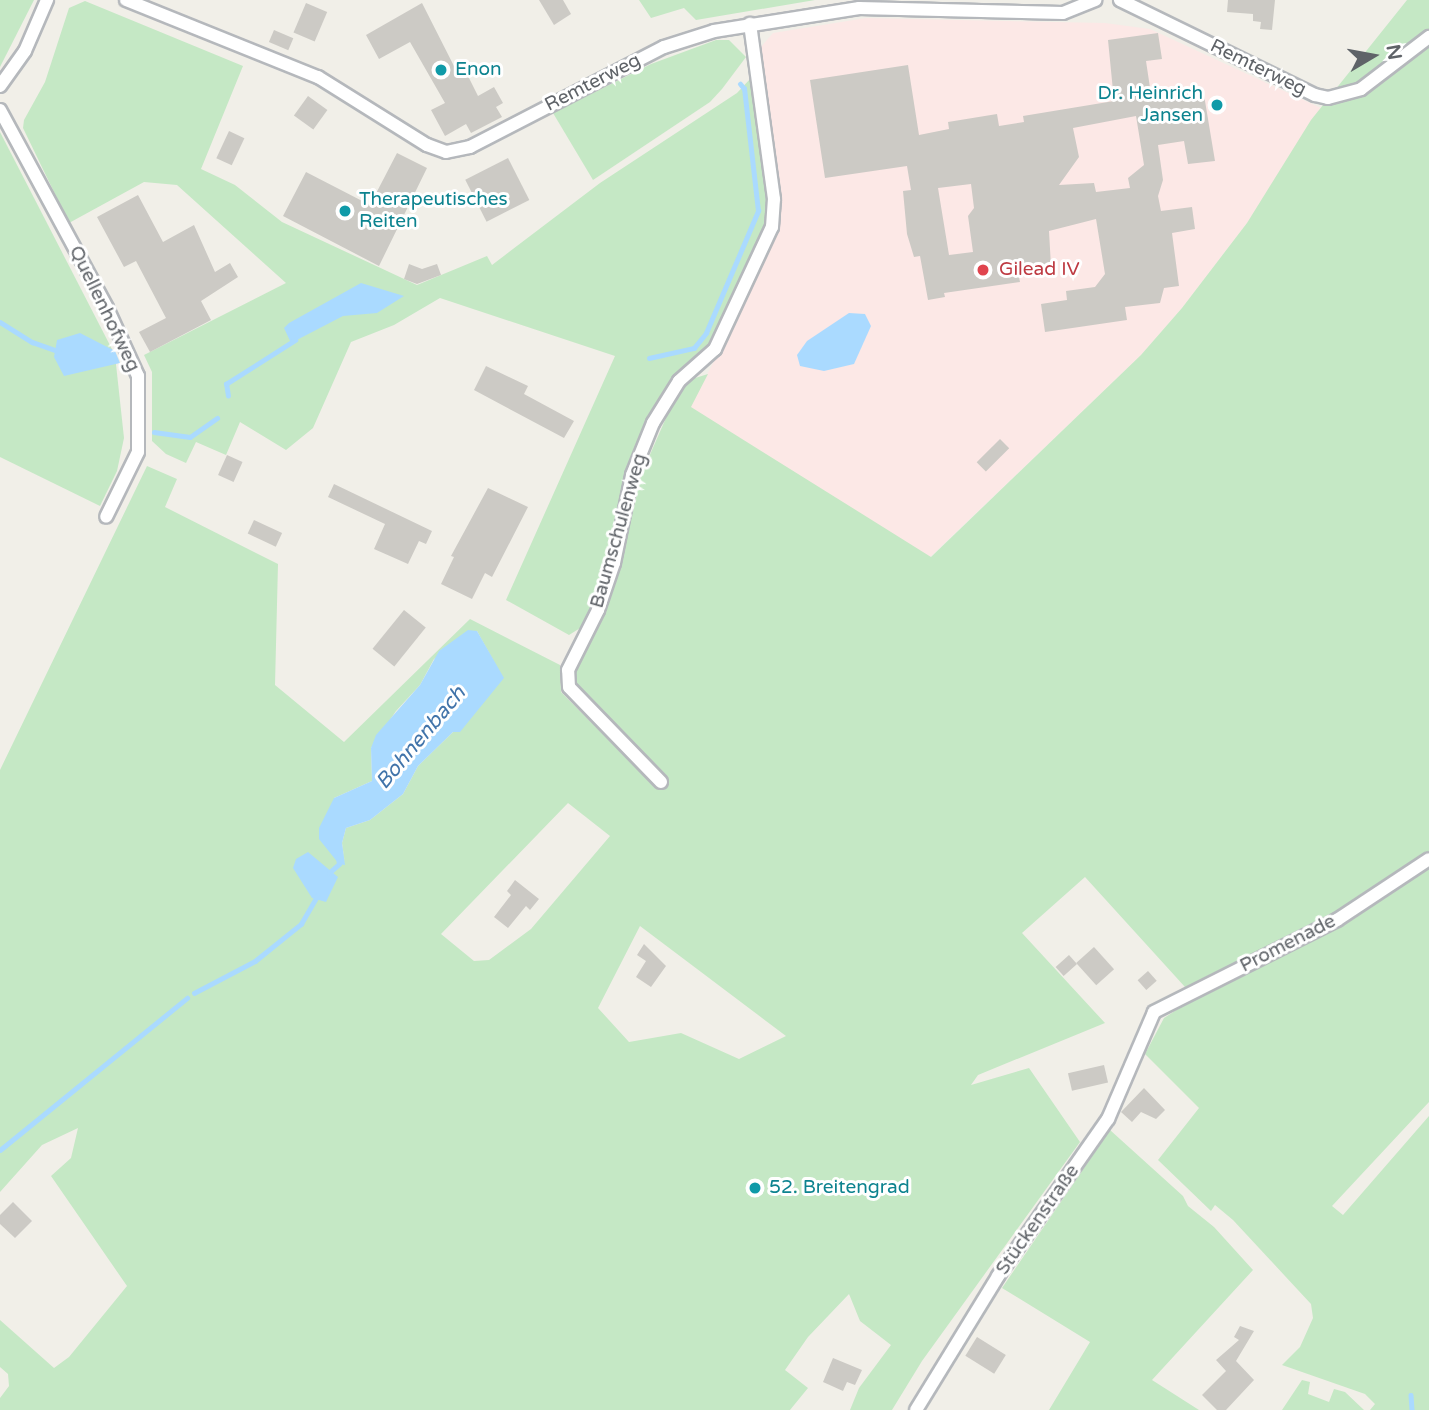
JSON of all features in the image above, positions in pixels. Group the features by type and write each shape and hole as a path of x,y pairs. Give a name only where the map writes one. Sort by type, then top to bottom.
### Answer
{"street":[{"path":"0,86 25,51 47,0"},
{"name":"Remterweg","path":"126,0 318,77 427,145 446,152 465,149 664,47 750,24 877,7 1063,13 1096,0"},
{"name":"Remterweg","path":"1120,0 1304,90 1328,98 1361,89 1429,37"},
{"name":"Baumschulenweg","path":"661,782 569,687 568,670 610,575 632,475 653,423 679,381 715,349 772,227 774,199 750,24"},
{"name":"Quellenhofweg","path":"0,110 107,308 138,376 138,452 106,517"},
{"name":"Promenade","path":"1148,1024 1161,1006 1337,920 1429,859"},
{"name":"Stückenstraße","path":"916,1410 998,1276 1108,1119 1148,1024"}],"shaded area":[{"name":"Gilead IV","path":"866,18 1105,23 1150,29 1323,109 1247,223 1182,308 1141,355 930,557 690,407 724,342 778,200 760,48 773,33"}],"green space":[{"path":"0,0 34,0 0,67"},
{"path":"639,0 815,0 696,20 684,8 651,18"},
{"path":"1407,0 1429,0 1429,1102 1332,1206 1343,1215 1429,1116 1429,1410 1370,1410 1375,1404 1365,1394 1282,1365 1300,1347 1313,1318 1311,1304 1233,1220 1215,1205 1211,1211 1158,1160 1199,1108 1145,1054 1164,1018 1195,998 1085,877 1022,933 1105,1023 978,1075 971,1085 1029,1068 1080,1142 922,1361 892,1410 850,1410 859,1388 891,1345 860,1321 849,1294 808,1337 785,1370 808,1388 790,1410 0,1410 0,1398 9,1386 8,1374 0,1367 0,1320 54,1368 69,1357 127,1286 51,1176 71,1158 78,1128 42,1145 0,1192 0,770 147,466 177,479 165,507 278,564 275,685 344,742 470,619 560,665 561,692 654,786 661,777 573,685 572,669 614,583 631,498 676,395 692,379 708,374 691,407 931,557 1141,355 1182,308 1247,223 1311,120","holes":["477,631 493,660 453,732 418,766 403,794 370,820 346,828 342,843 345,864 334,798 372,781 371,748 396,711 420,685 434,659","568,803 610,836 531,929 489,960 474,961 441,934","640,926 786,1036 739,1059 681,1033 629,1042 598,1008"]},
{"path":"85,1 243,66 201,169 235,185 282,222 417,285 487,256 492,265 600,183 737,93 751,78 770,201 766,227 718,337 672,383 627,477 611,563 585,625 569,635 506,600 615,356 440,298 394,325 351,342 313,428 286,450 240,422 226,455 196,442 186,463 166,454 152,441 152,372 144,355 286,283 177,185 144,182 69,223 23,128 24,120 45,82 69,8"},
{"path":"716,40 729,40 746,57 722,89 710,102 593,180 553,113 651,64"},
{"path":"0,132 115,355 124,438 117,471 100,506 0,457"},
{"path":"1110,1130 1183,1196 1188,1206 1214,1227 1253,1270 1152,1380 1199,1410 1049,1410 1090,1342 1002,1288"},
{"path":"1302,1380 1310,1382 1308,1394 1329,1402 1334,1389 1345,1392 1364,1410 1282,1410"}],"water":[{"path":"361,283 404,296 377,313 343,316 291,343 284,328 289,323"},
{"path":"849,313 865,314 871,326 854,364 824,371 800,366 797,355 807,341"},
{"path":"80,333 115,351 120,363 64,376 54,357 57,340"},
{"path":"468,630 477,631 504,678 460,732 453,732 418,766 403,794 370,820 346,828 342,843 345,865 339,864 319,839 319,828 334,798 372,781 371,748 376,735 420,685 439,651"},
{"path":"308,852 338,877 326,902 312,898 293,868 296,859"}],"building":[{"path":"539,0 563,0 571,14 554,25"},
{"path":"1228,0 1275,0 1272,30 1260,29 1261,22 1253,21 1253,14 1227,12"},
{"path":"306,3 327,12 315,41 293,32"},
{"name":"Enon","path":"422,3 457,72 464,68 478,96 494,87 503,103 496,107 502,117 471,133 466,124 445,136 431,110 445,103 410,42 379,59 366,35"},
{"path":"274,30 293,38 288,50 269,42"},
{"path":"1158,33 1162,59 1146,61 1152,101 1203,89 1215,161 1188,164 1184,141 1158,145 1163,180 1158,196 1161,211 1192,207 1195,229 1172,233 1179,286 1164,288 1160,303 1125,307 1127,320 1045,332 1041,304 1067,300 1066,291 1095,287 1105,274 1096,219 1049,231 1051,266 1034,269 1035,275 1019,277 1020,282 944,293 945,297 928,300 920,256 914,257 907,234 903,191 911,190 907,166 825,178 810,80 908,65 919,135 949,129 948,122 997,114 999,126 1024,122 1023,116 1114,101 1108,40","holes":["1136,116 1144,165 1128,178 1130,188 1096,192 1094,183 1059,185 1079,157 1073,128","971,184 974,208 968,216 973,252 949,255 938,188"]},
{"path":"308,96 327,110 313,130 294,115"},
{"path":"229,131 244,138 232,165 216,158"},
{"name":"Therapeutisches Reiten","path":"397,153 427,168 379,266 283,216 306,172 370,205"},
{"path":"508,158 529,200 487,222 465,180"},
{"path":"138,195 163,242 194,225 215,272 230,263 238,277 201,301 211,320 150,352 139,332 166,318 136,261 124,267 97,217"},
{"path":"409,264 422,269 437,264 441,275 417,284 404,279"},
{"path":"486,366 528,386 524,394 574,421 564,438 474,390"},
{"path":"1000,439 1009,448 986,472 977,462"},
{"path":"227,455 243,462 234,482 218,475"},
{"path":"334,484 432,531 426,544 419,541 408,564 374,549 385,524 328,497"},
{"path":"488,488 528,507 492,577 485,573 472,599 441,584 454,557 451,556"},
{"path":"254,520 282,533 276,547 248,534"},
{"path":"404,610 426,628 394,666 373,649"},
{"path":"515,880 539,899 530,910 526,906 508,928 494,917 511,895 507,891"},
{"path":"644,944 666,966 651,987 636,977 646,961 637,955"},
{"path":"1094,947 1114,969 1096,985 1076,963"},
{"path":"1069,955 1077,964 1064,976 1056,967"},
{"path":"1148,971 1157,981 1146,990 1138,980"},
{"path":"1104,1065 1108,1083 1072,1091 1068,1073"},
{"path":"1144,1088 1165,1110 1156,1119 1141,1112 1132,1122 1121,1112"},
{"path":"13,1202 32,1221 15,1238 0,1224 0,1215"},
{"path":"1240,1326 1254,1331 1236,1361 1254,1380 1226,1410 1217,1410 1202,1395 1226,1371 1216,1360 1239,1340 1234,1337"},
{"path":"977,1337 1006,1355 994,1374 965,1356"},
{"path":"833,1358 862,1370 855,1385 847,1382 843,1391 823,1382"}],"waterway":[{"name":"Bohnenbach","path":"649,358 694,348 706,333 758,211 744,89 740,84"},
{"name":"Bohnenbach","path":"0,322 32,342 58,351"},
{"name":"Bohnenbach","path":"228,396 226,384 295,340"},
{"name":"Bohnenbach","path":"154,432 190,437 217,418"},
{"name":"Bohnenbach","path":"329,873 339,864 338,858"},
{"name":"Bohnenbach","path":"194,993 255,961 301,924 317,896"},
{"name":"Bohnenbach","path":"0,1150 187,998"},
{"path":"1411,1395 1412,1410"}],"place":[{"name":"Enon","path":"441,70"},
{"name":"Dr. Heinrich Jansen","path":"1217,105"},
{"name":"Therapeutisches Reiten","path":"345,211"},
{"name":"Gilead IV","path":"983,270"},
{"name":"52. Breitengrad","path":"755,1188"}]}
